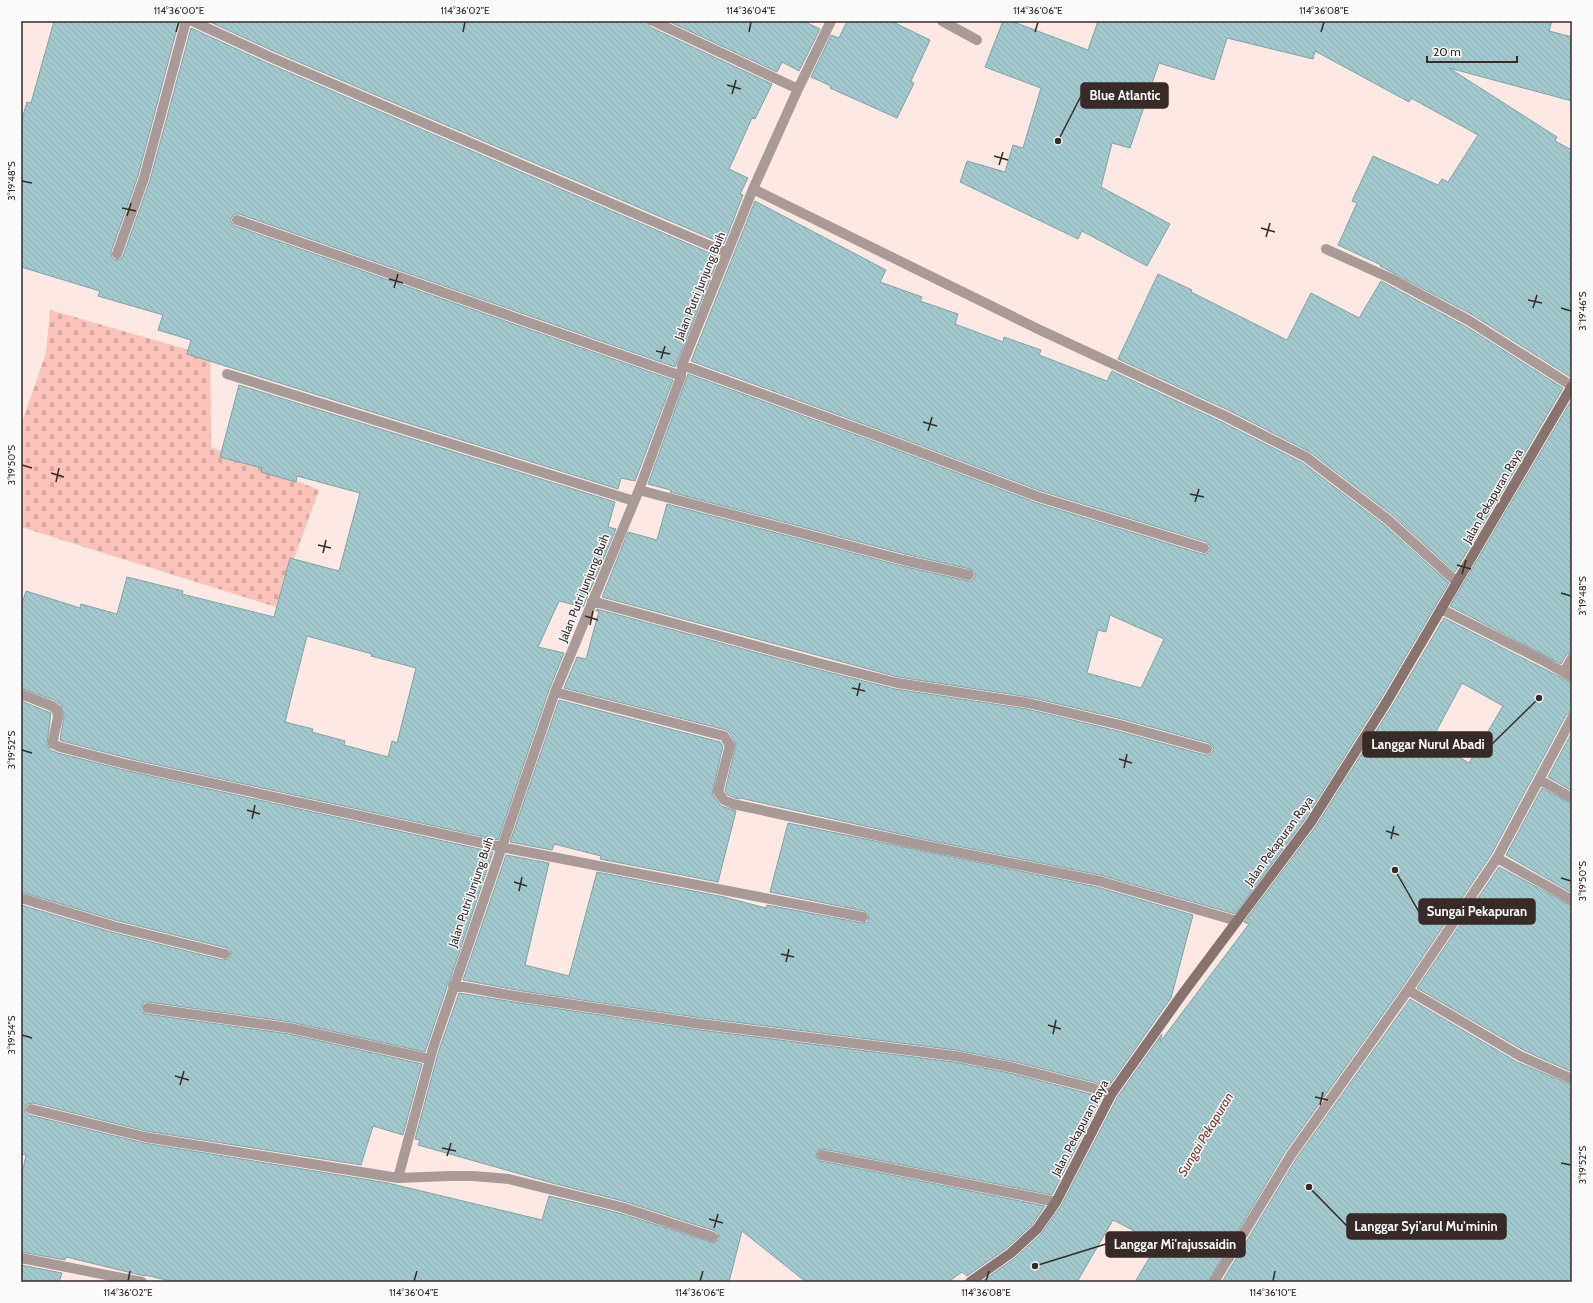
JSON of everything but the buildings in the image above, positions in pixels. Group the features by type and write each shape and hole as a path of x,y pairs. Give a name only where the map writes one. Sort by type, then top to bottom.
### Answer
{"street":[{"path":"117,254 144,178 186,21"},
{"path":"192,21 270,57 727,253"},
{"path":"653,21 798,89"},
{"name":"Jalan Putri Junjung Buih","path":"398,1178 429,1059 453,985 555,692 639,490 682,371 753,188 798,89 832,21"},
{"path":"942,21 977,40"},
{"path":"753,188 1040,330 1225,416 1306,457 1377,510 1457,582"},
{"path":"237,220 875,435 1039,497 1204,548"},
{"path":"1326,249 1392,279 1468,320 1572,386"},
{"path":"227,374 634,500"},
{"name":"Jalan Pekapuran Raya","path":"970,1282 1011,1253 1037,1229 1056,1202 1112,1093 1181,996 1311,822 1386,703 1572,386"},
{"path":"639,490 969,576"},
{"path":"592,601 897,683 1028,703 1120,725 1207,749"},
{"path":"1441,609 1542,660 1568,675 1572,658"},
{"path":"555,692 724,736 730,744 718,792 724,800 733,804 917,844 1099,881 1237,921"},
{"path":"21,694 52,706 57,710 58,717 52,740 53,744 60,747 129,765 501,847 863,917"},
{"path":"1214,1282 1291,1155 1408,990 1497,858 1572,718"},
{"path":"1540,780 1572,798"},
{"path":"1497,858 1572,900"},
{"path":"21,898 114,926 225,954"},
{"path":"453,985 521,997 693,1023 955,1056 1015,1068 1112,1093"},
{"path":"1408,990 1520,1056 1572,1079"},
{"path":"147,1008 290,1028 429,1059"},
{"path":"31,1109 145,1137 398,1178 474,1176 509,1179 621,1207 713,1237"},
{"path":"822,1155 1056,1202"},
{"path":"21,1258 142,1282"}],"green space":[{"path":"50,310 210,356 211,447 319,490 276,607 21,527 21,425 46,353"}],"place":[{"name":"Blue Atlantic","path":"1058,141"},
{"name":"Langgar Nurul Abadi","path":"1539,698"},
{"name":"Sungai Pekapuran","path":"1395,870"},
{"name":"Langgar Syi'arul Mu'minin","path":"1309,1187"},
{"name":"Langgar Mi'rajussaidin","path":"1035,1266"}]}
